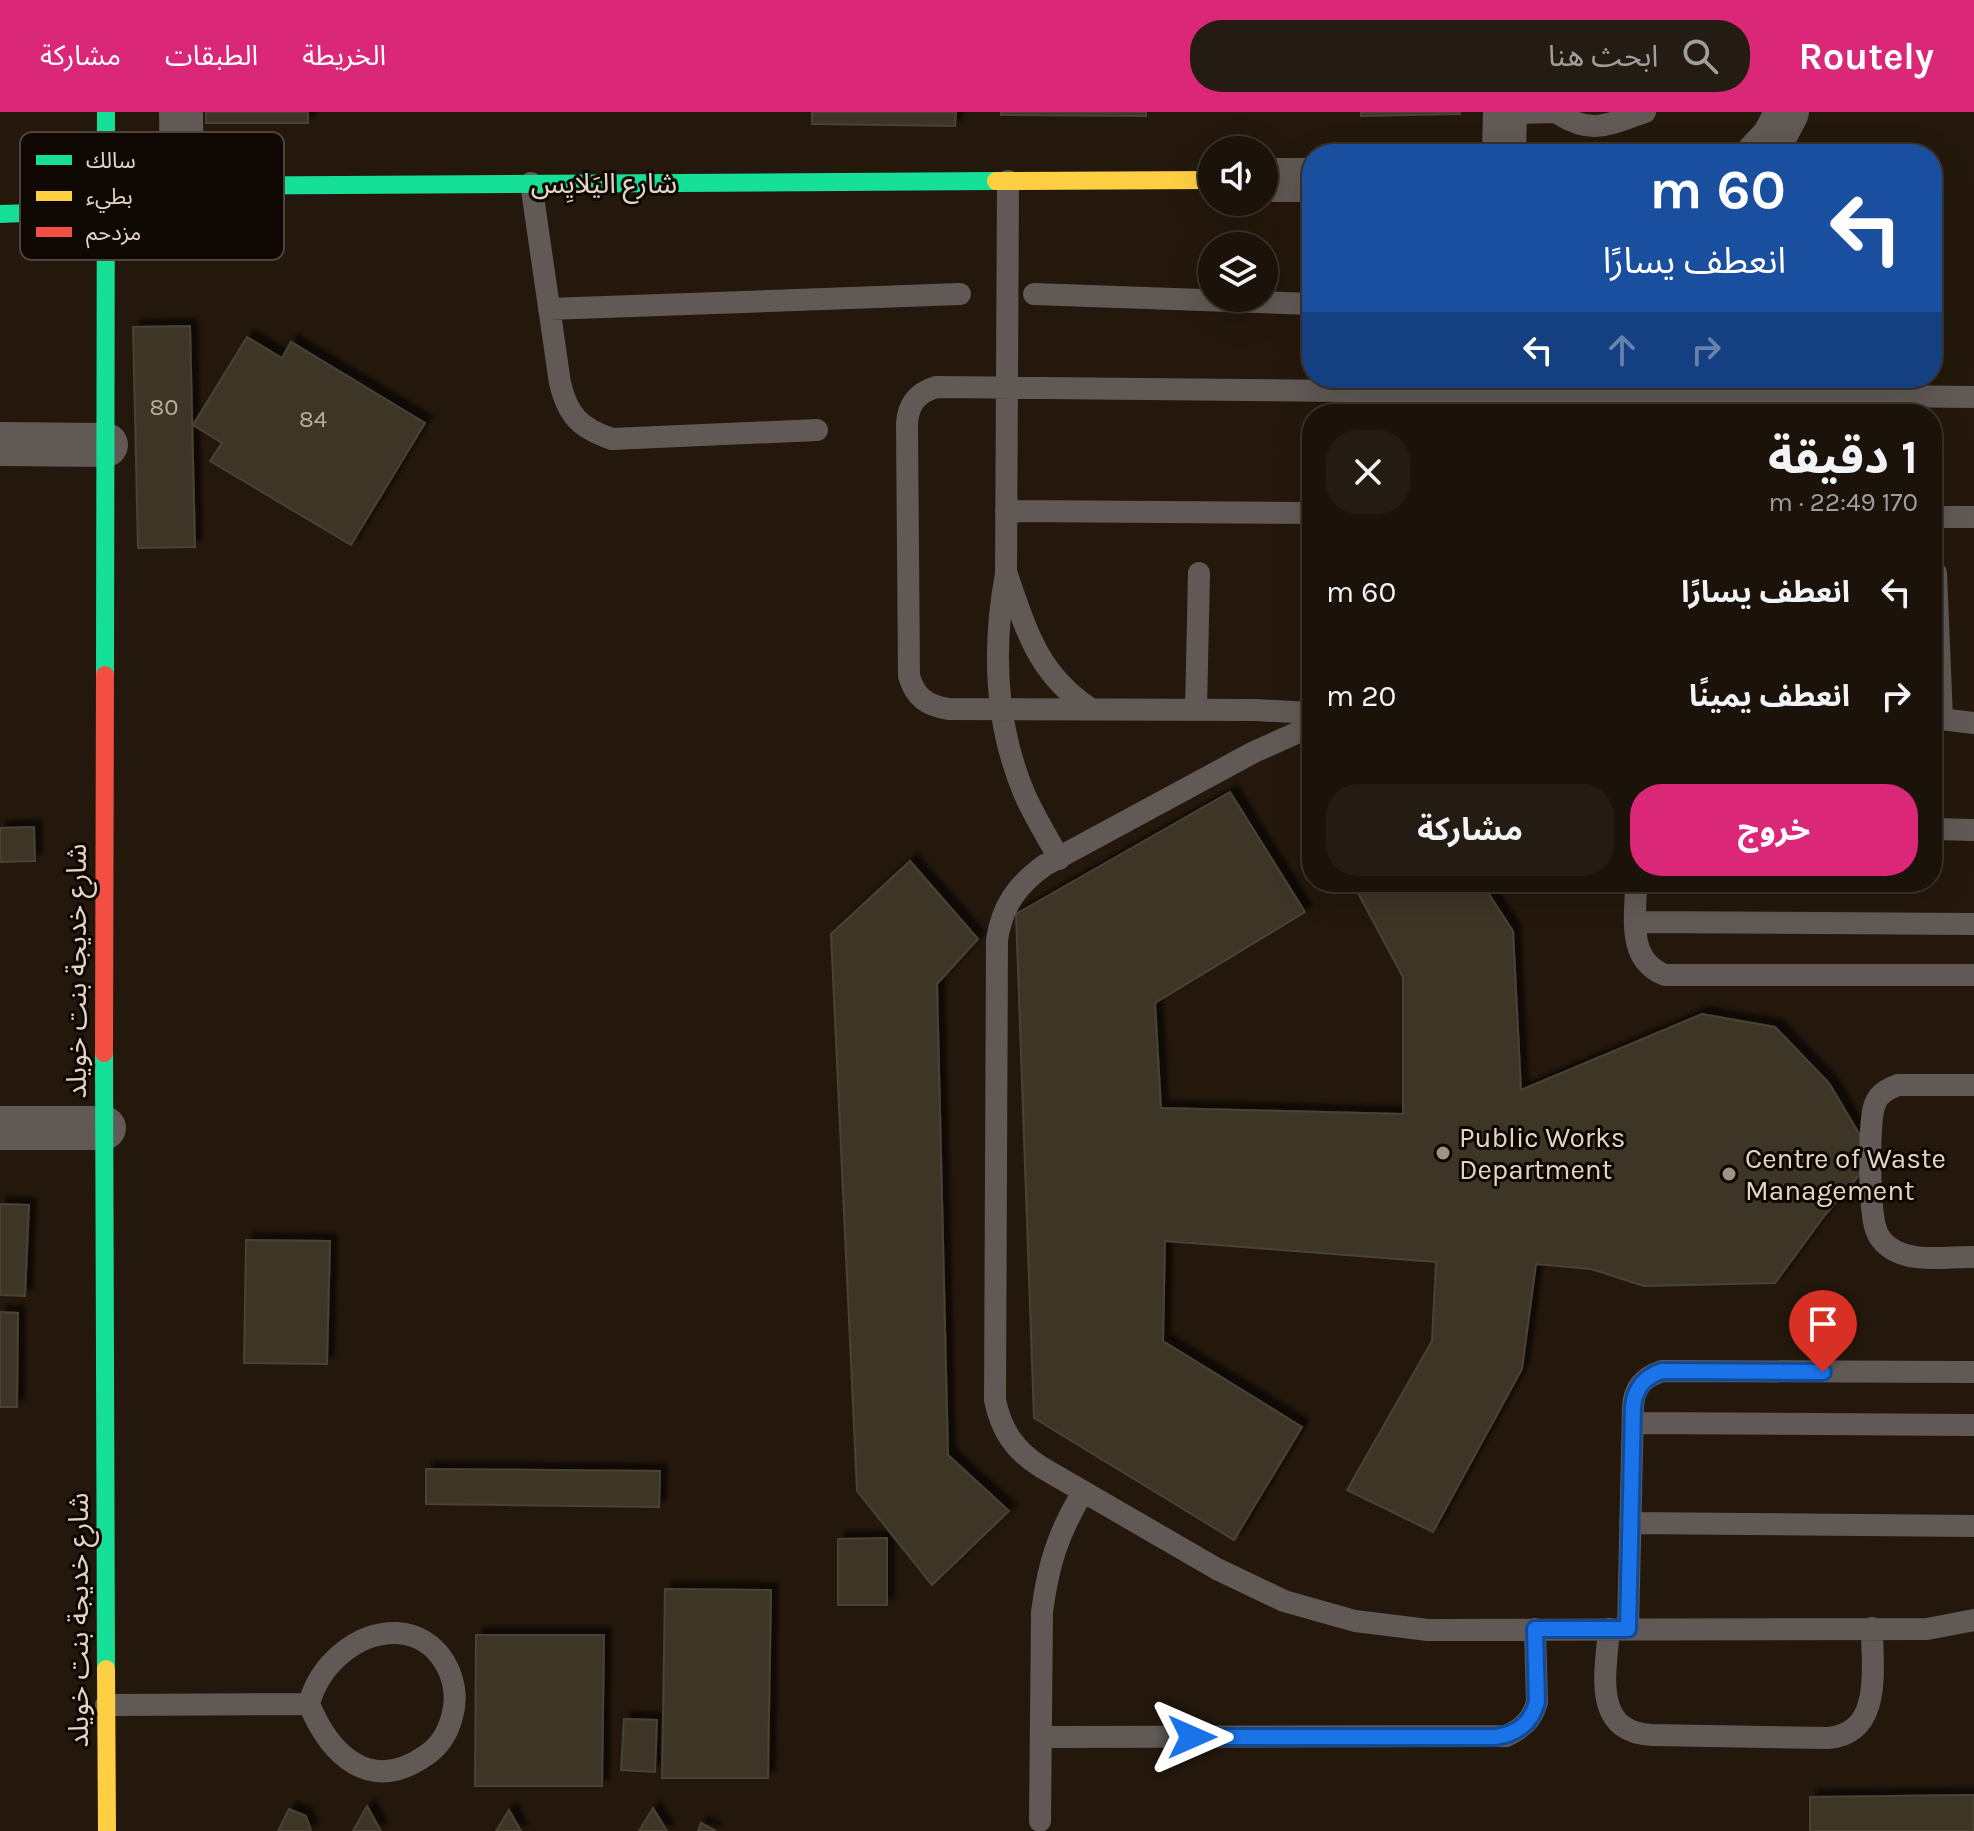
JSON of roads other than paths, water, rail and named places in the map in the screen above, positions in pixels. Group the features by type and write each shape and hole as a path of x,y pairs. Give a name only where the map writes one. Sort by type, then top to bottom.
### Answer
{"street":[{"path":"181,112 181,132"},
{"path":"1765,144 1774,137 1787,112"},
{"name":"شارع اليَلايِس","path":"284,184 1198,180"},
{"path":"1278,180 1302,180"},
{"name":"شارع اليَلايِس","path":"0,214 20,213"},
{"name":"شارع خديجة بنت خويلد","path":"106,260 104,1128 107,1831"},
{"path":"0,444 106,445"},
{"path":"0,1128 104,1128"}],"lane":[{"path":"1505,126 1562,113 1570,121 1595,127 1608,126 1633,113"},
{"path":"1008,181 1006,574 997,642 1001,709 1003,731 1013,765 1059,859"},
{"path":"531,183 565,403 576,420 593,433 612,439 817,430"},
{"path":"549,309 960,294"},
{"path":"1034,294 1302,304"},
{"path":"1302,713 1001,709 937,707 927,703 912,687 909,676 907,424 909,407 914,400 936,387 1974,397"},
{"path":"1006,511 1302,513"},
{"path":"1942,517 1974,517"},
{"path":"1196,710 1199,573"},
{"path":"1006,574 1034,650 1059,684 1091,709"},
{"path":"1942,719 1974,723"},
{"path":"1302,730 1265,746 1033,874 1011,896 1004,910 997,940 995,1400 998,1417 1015,1446 1027,1458 1083,1492 1250,1586 1319,1613 1355,1621 1428,1630 1927,1629 1974,1620"},
{"path":"1942,829 1974,830"},
{"path":"1636,892 1640,955 1656,971 1665,975 1974,975"},
{"path":"1636,922 1974,924"},
{"path":"1974,1085 1898,1085 1888,1089 1875,1104 1872,1127 1872,1214 1880,1238 1898,1253 1910,1256 1974,1257"},
{"path":"1872,1628 1871,1694 1866,1716 1850,1733 1828,1738 1652,1735 1631,1731 1614,1717 1606,1697 1619,1629 1630,1523 1634,1397 1638,1387 1653,1374 1662,1371 1974,1372"},
{"path":"1633,1423 1974,1425"},
{"path":"1040,1821 1042,1612 1045,1587 1058,1537 1083,1492"},
{"path":"1630,1523 1974,1526"},
{"path":"1041,1737 1506,1736 1526,1724 1537,1702 1535,1629"},
{"path":"386,1634 409,1635 430,1646 447,1664 456,1694 448,1730 440,1743 426,1756 404,1767 384,1770 365,1769 330,1745 309,1704 318,1680 336,1658 360,1641 386,1634"},
{"path":"106,1705 309,1704"}],"place":[{"name":"Public Works Department","path":"1443,1153"},
{"name":"Centre of Waste Management","path":"1729,1174"}]}
